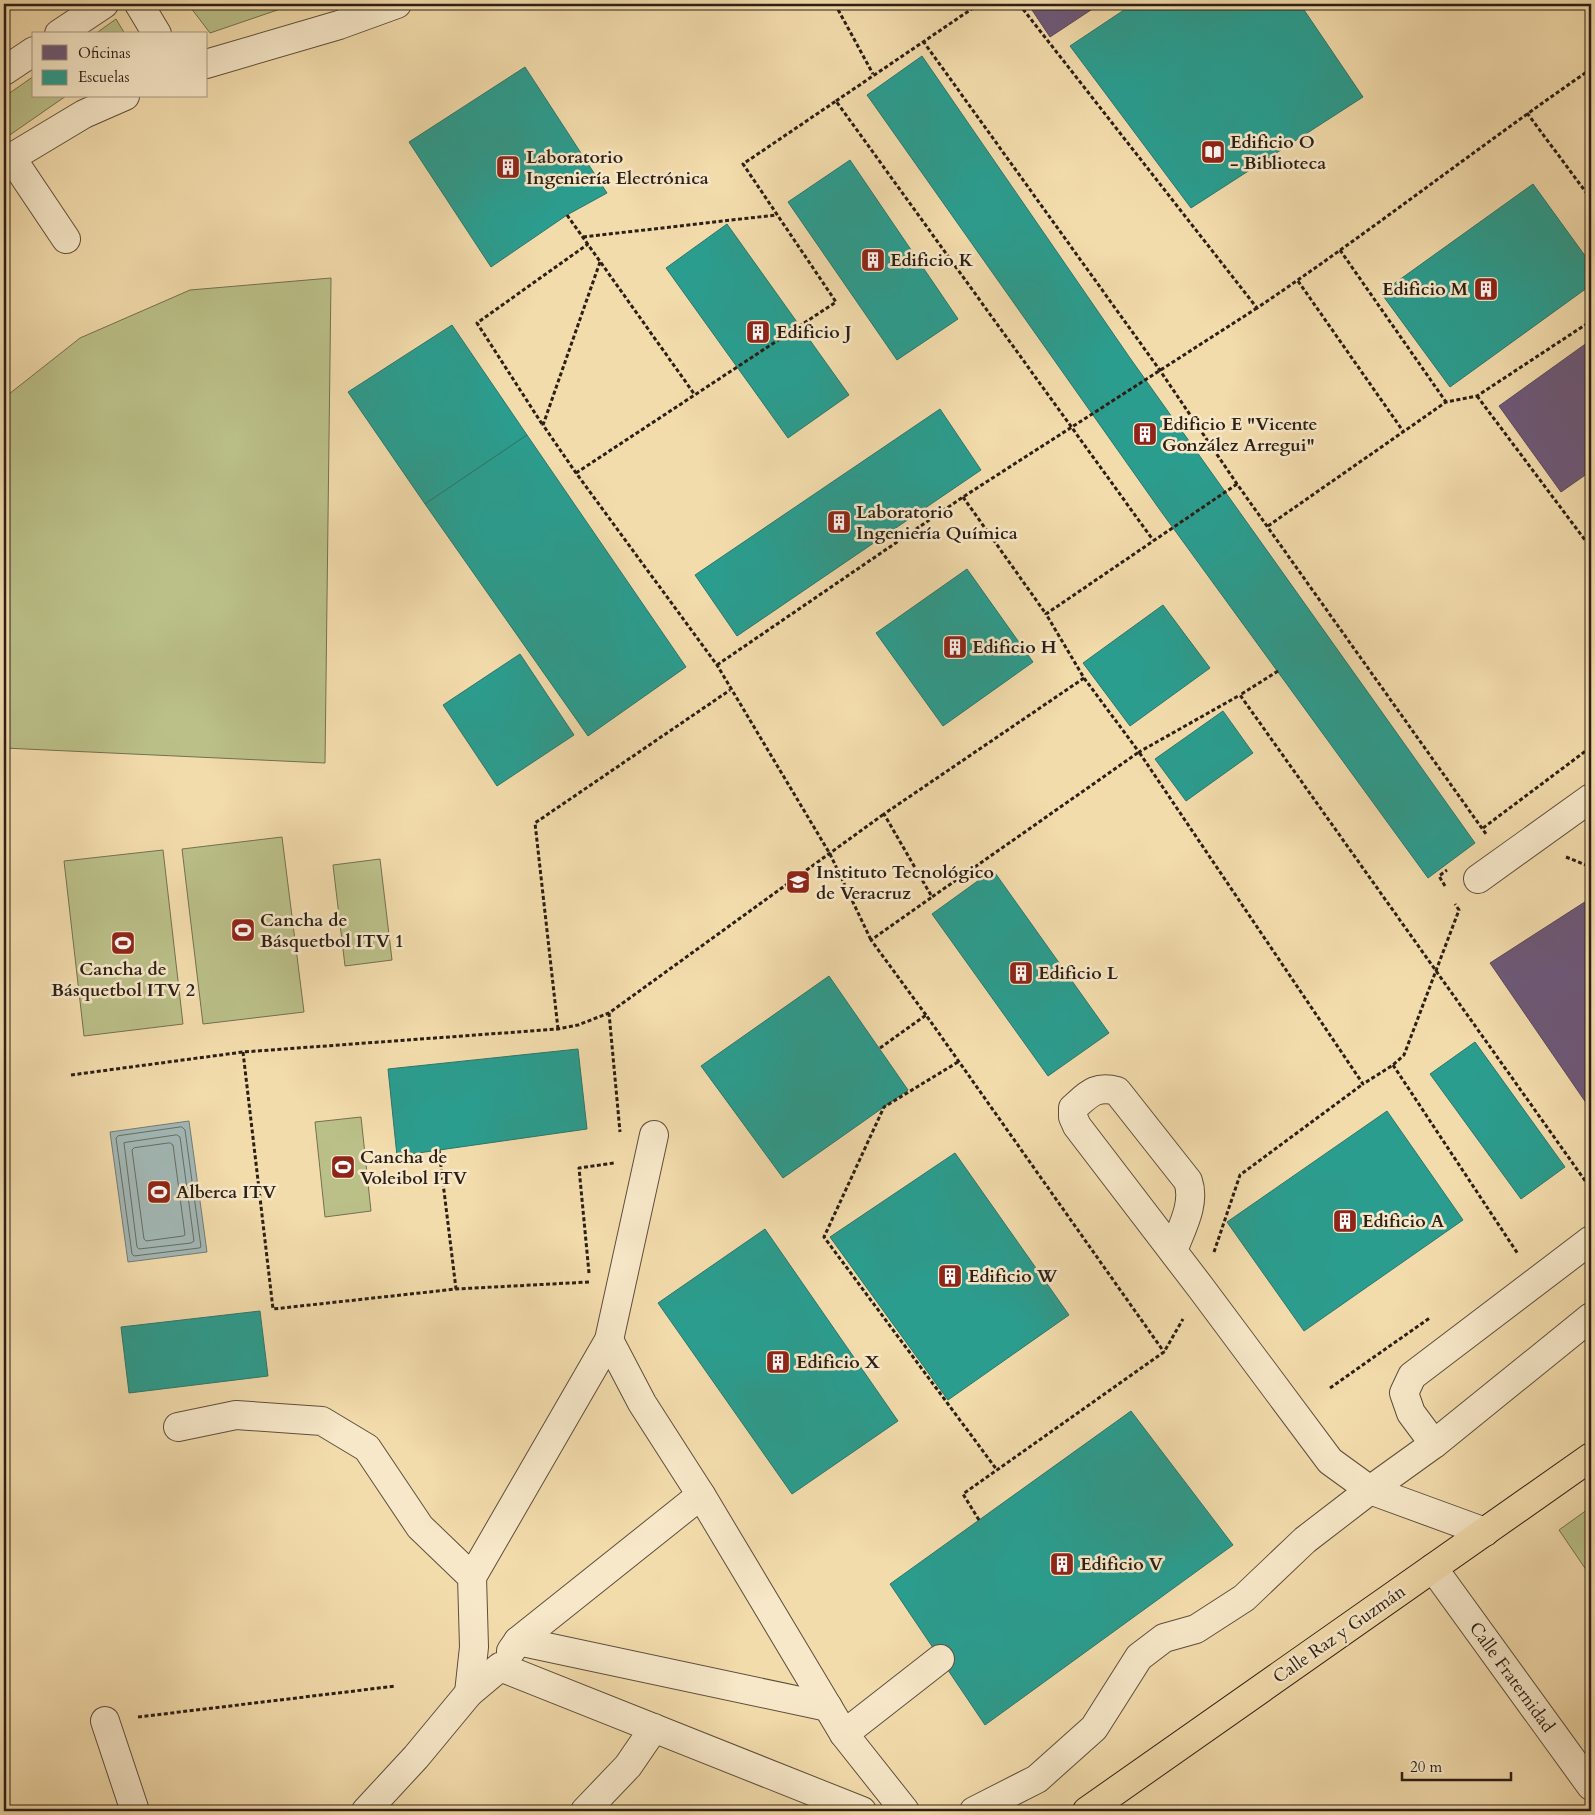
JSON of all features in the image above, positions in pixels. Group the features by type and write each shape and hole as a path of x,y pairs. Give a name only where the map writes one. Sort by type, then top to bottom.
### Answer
{"main road":[{"name":"Calle Raz y Guzmán","path":"1087,1811 1591,1457"}],"street":[{"path":"62,32 104,4"},
{"path":"139,4 156,32"},
{"path":"208,63 339,25 397,4"},
{"path":"4,71 32,52"},
{"path":"66,239 8,159 84,114 120,98"},
{"path":"1478,879 1591,798"},
{"path":"1173,1251 1190,1205 1191,1190 1188,1181 1116,1091 1106,1088 1092,1092 1073,1108 1073,1117 1077,1126 1201,1288 1330,1462 1370,1490 1485,1532"},
{"path":"469,1693 474,1647 472,1577 609,1340 654,1135"},
{"path":"1434,1444 1411,1413 1404,1392 1412,1376 1591,1240"},
{"path":"974,1811 1037,1779 1094,1728 1139,1657 1164,1638 1196,1629 1244,1598 1305,1540 1434,1444 1591,1317"},
{"path":"609,1340 642,1403 701,1495 844,1734 905,1811"},
{"path":"178,1427 236,1415 322,1421 367,1448 420,1527 472,1577"},
{"path":"366,1811 416,1756 469,1693 500,1667 518,1641 701,1495"},
{"name":"Calle Fraternidad","path":"1433,1568 1591,1786"},
{"path":"518,1641 828,1707"},
{"path":"844,1734 940,1659"},
{"path":"500,1667 862,1811"},
{"path":"105,1720 135,1811"},
{"path":"585,1811 628,1766 654,1728"}],"path":[{"path":"835,4 873,74"},
{"path":"576,473 836,302 743,164 873,74 979,4"},
{"path":"1020,4 1257,308"},
{"path":"923,41 1159,370 1237,484 1491,841"},
{"path":"717,665 1070,426 1298,281 1527,113 1591,69"},
{"path":"836,101 1153,540"},
{"path":"1527,113 1591,198"},
{"path":"567,215 600,262"},
{"path":"583,238 776,215"},
{"path":"583,238 600,262"},
{"path":"583,238 696,395"},
{"path":"588,244 477,323 576,473 717,665 730,690 830,854 871,940 1164,1352 963,1494 979,1520"},
{"path":"1340,250 1446,402"},
{"path":"543,425 600,262"},
{"path":"1298,281 1403,431"},
{"path":"1268,526 1446,402 1477,396 1591,321"},
{"path":"1477,396 1591,548"},
{"path":"1046,614 1237,484"},
{"path":"963,497 1046,614 1084,678 1139,752 1363,1084"},
{"path":"871,940 1139,752 1278,671"},
{"path":"71,1075 243,1052 558,1029 578,1025 609,1013 884,814 1084,678"},
{"path":"558,1029 535,824 730,690"},
{"path":"1240,694 1591,1189"},
{"path":"1483,828 1591,747"},
{"path":"884,814 932,897"},
{"path":"1447,890 1439,876 1454,866"},
{"path":"1201,1288 1240,1175 1363,1084 1393,1065 1404,1055 1459,910 1451,896"},
{"path":"609,1013 620,1132"},
{"path":"880,1048 926,1015"},
{"path":"243,1052 273,1309 456,1289 590,1282 579,1168 623,1162"},
{"path":"958,1062 884,1107 824,1237 998,1470"},
{"path":"1393,1065 1519,1256"},
{"path":"438,1150 456,1289"},
{"path":"105,1720 396,1686"}],"green space":[{"path":"188,4 295,4 210,33"},
{"path":"116,19 124,32 98,32"},
{"path":"32,77 32,98 63,98 4,139 4,97"},
{"path":"331,278 325,763 4,748 4,398 80,338 190,290"},
{"name":"Cancha de Básquetbol ITV 1","path":"282,837 304,1012 203,1024 182,849"},
{"name":"Cancha de Básquetbol ITV 2","path":"163,850 183,1024 84,1036 64,861"},
{"path":"380,859 392,960 345,966 333,865"},
{"name":"Cancha de Voleibol ITV","path":"361,1117 371,1211 325,1217 315,1122"},
{"path":"1591,1507 1591,1577 1559,1530"}],"water":[{"name":"Alberca ITV","path":"189,1121 207,1252 128,1262 110,1132"}],"building: Oficinas":[{"path":"1028,4 1100,4 1050,37"},
{"path":"1591,340 1591,471 1561,492 1499,406"},
{"path":"1591,898 1591,1110 1490,963"}],"building: Escuelas":[{"name":"Edificio O - Biblioteca","path":"1133,4 1300,4 1363,97 1191,208 1070,46"},
{"name":"Edificio E \"Vicente González Arregui\"","path":"922,56 1130,358 1475,843 1428,878 1160,510 867,95"},
{"name":"Laboratorio Ingeniería Electrónica","path":"525,67 607,193 567,215 491,267 409,142"},
{"name":"Edificio K","path":"850,160 958,319 897,360 788,202"},
{"name":"Edificio M","path":"1533,184 1591,264 1591,285 1450,387 1381,293"},
{"name":"Edificio J","path":"727,224 849,395 788,438 666,268"},
{"path":"452,325 527,435 425,504 348,392"},
{"name":"Laboratorio Ingeniería Química","path":"940,409 981,470 737,636 695,575"},
{"path":"527,435 686,667 588,736 425,504"},
{"name":"Edificio H","path":"967,569 1033,662 943,726 876,633"},
{"path":"1163,605 1210,668 1130,726 1083,663"},
{"path":"520,654 574,735 497,786 443,705"},
{"path":"1223,711 1253,753 1186,801 1155,759"},
{"name":"Edificio L","path":"993,870 1109,1033 1048,1076 932,914"},
{"path":"829,976 908,1090 783,1178 701,1066"},
{"path":"1475,1042 1565,1167 1521,1199 1430,1074"},
{"path":"578,1049 587,1129 397,1156 388,1069"},
{"name":"Edificio A","path":"1387,1111 1463,1220 1304,1331 1227,1222"},
{"name":"Edificio W","path":"955,1153 1069,1315 948,1400 830,1237"},
{"name":"Edificio X","path":"765,1229 898,1421 792,1494 658,1303"},
{"path":"260,1311 268,1376 129,1393 121,1327"},
{"name":"Edificio V","path":"1131,1411 1233,1545 985,1725 890,1584"}],"place":[{"name":"Edificio O - Biblioteca","path":"1213,152"},
{"name":"Laboratorio Ingeniería Electrónica","path":"508,167"},
{"name":"Edificio K","path":"873,260"},
{"name":"Edificio M","path":"1486,289"},
{"name":"Edificio J","path":"758,332"},
{"name":"Edificio E \"Vicente González Arregui\"","path":"1145,434"},
{"name":"Laboratorio Ingeniería Química","path":"839,522"},
{"name":"Edificio H","path":"955,647"},
{"name":"Instituto Tecnológico de Veracruz","path":"798,882"},
{"name":"Cancha de Básquetbol ITV 1","path":"243,930"},
{"name":"Cancha de Básquetbol ITV 2","path":"123,943"},
{"name":"Edificio L","path":"1021,973"},
{"name":"Cancha de Voleibol ITV","path":"343,1167"},
{"name":"Alberca ITV","path":"159,1192"},
{"name":"Edificio A","path":"1345,1221"},
{"name":"Edificio W","path":"950,1276"},
{"name":"Edificio X","path":"778,1362"},
{"name":"Edificio V","path":"1062,1564"}]}
